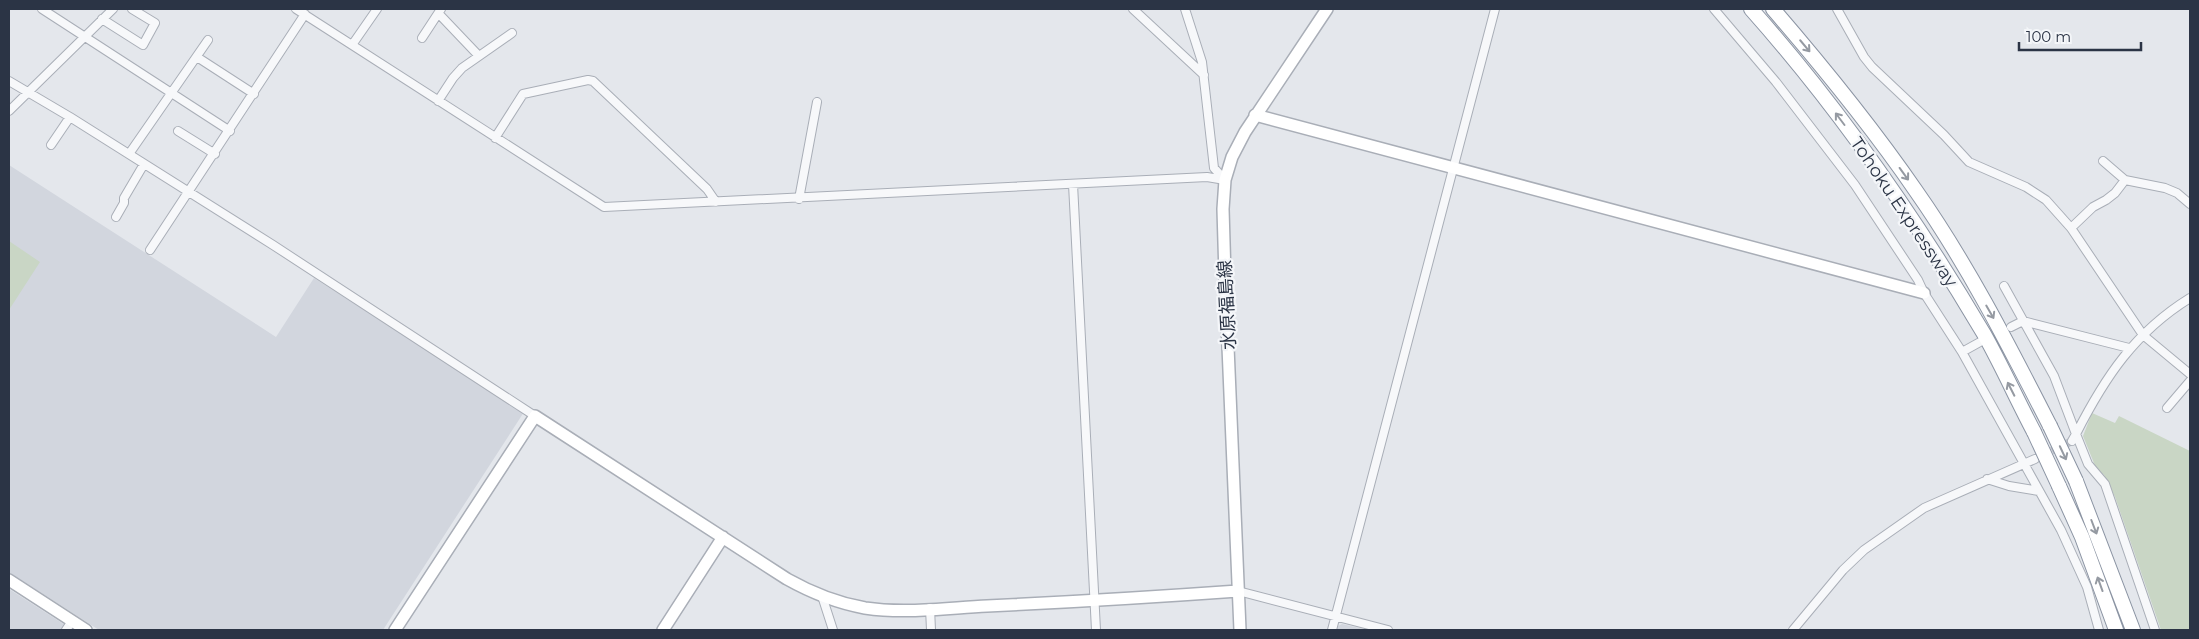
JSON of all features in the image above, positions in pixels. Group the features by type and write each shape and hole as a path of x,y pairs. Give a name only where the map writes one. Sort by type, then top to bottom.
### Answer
{"highway":[{"name":"Tohoku Expressway","path":"1751,9 1810,78 1900,202 1985,336 2034,432 2082,537 2116,630"},
{"name":"Tohoku Expressway","path":"1773,9 1870,128 1917,192 1960,259 2050,426 2076,481 2133,630"}],"street":[{"path":"42,9 230,131"},
{"path":"9,111 113,9"},
{"path":"102,19 143,45 155,23 132,9"},
{"path":"296,9 604,207 799,199 1207,177 1225,180"},
{"path":"352,45 377,9"},
{"path":"1133,9 1204,75"},
{"path":"1185,9 1202,62 1214,168 1225,180"},
{"name":"水原福島線","path":"1240,630 1224,257 1223,204 1225,180 1232,157 1255,115 1327,9"},
{"path":"1332,630 1495,9"},
{"path":"1714,9 1776,82 1855,185 1900,250 1924,294 1962,352 2061,530 2087,586 2099,630"},
{"path":"1837,9 1864,57 1872,67 1944,134 1969,162 2033,191 2046,200 2072,228 2143,335 2190,374"},
{"path":"422,38 440,12 479,56"},
{"path":"150,250 230,131 305,14"},
{"path":"438,101 453,78 479,56 512,33"},
{"path":"129,154 208,40"},
{"path":"196,57 254,94"},
{"path":"495,138 523,94 588,80 593,81 707,189 716,202"},
{"path":"9,81 70,116 189,192 787,579 822,596 867,608 930,608 1095,601 1238,591 1388,630"},
{"path":"799,199 817,102"},
{"path":"1255,115 1924,294"},
{"path":"51,145 70,116"},
{"path":"178,131 214,154"},
{"path":"2103,161 2125,180 2165,188 2176,193 2190,204"},
{"path":"116,217 124,203 124,198 144,164"},
{"path":"2072,228 2093,207 2115,193 2125,180"},
{"path":"1073,184 1096,630"},
{"path":"2004,286 2054,376 2074,438 2088,464 2105,484 2155,630"},
{"path":"2074,438 2100,390 2129,348 2174,308 2190,298"},
{"path":"2011,327 2023,321 2129,348"},
{"path":"1962,352 1980,342"},
{"path":"2167,408 2190,381"},
{"path":"396,630 534,416"},
{"path":"1793,630 1842,570 1864,550 1924,508 2035,458"},
{"path":"1987,479 2009,486 2039,491"},
{"path":"663,630 723,537"},
{"path":"9,580 69,626 86,630"},
{"path":"822,596 833,630"},
{"path":"930,608 931,630"}],"shaded area":[{"path":"9,165 276,337 314,278 524,412 383,630 99,630 9,572"},
{"path":"9,589 65,625 61,630 9,630"},
{"path":"1342,624 1368,630 1335,630 1336,627"}],"green space":[{"path":"9,241 40,262 9,310"},
{"path":"2092,413 2115,423 2119,416 2190,451 2190,630 2161,630 2115,497 2104,475 2096,468 2083,436"}],"tunnel":[{"path":"2041,456 2072,441"}]}
